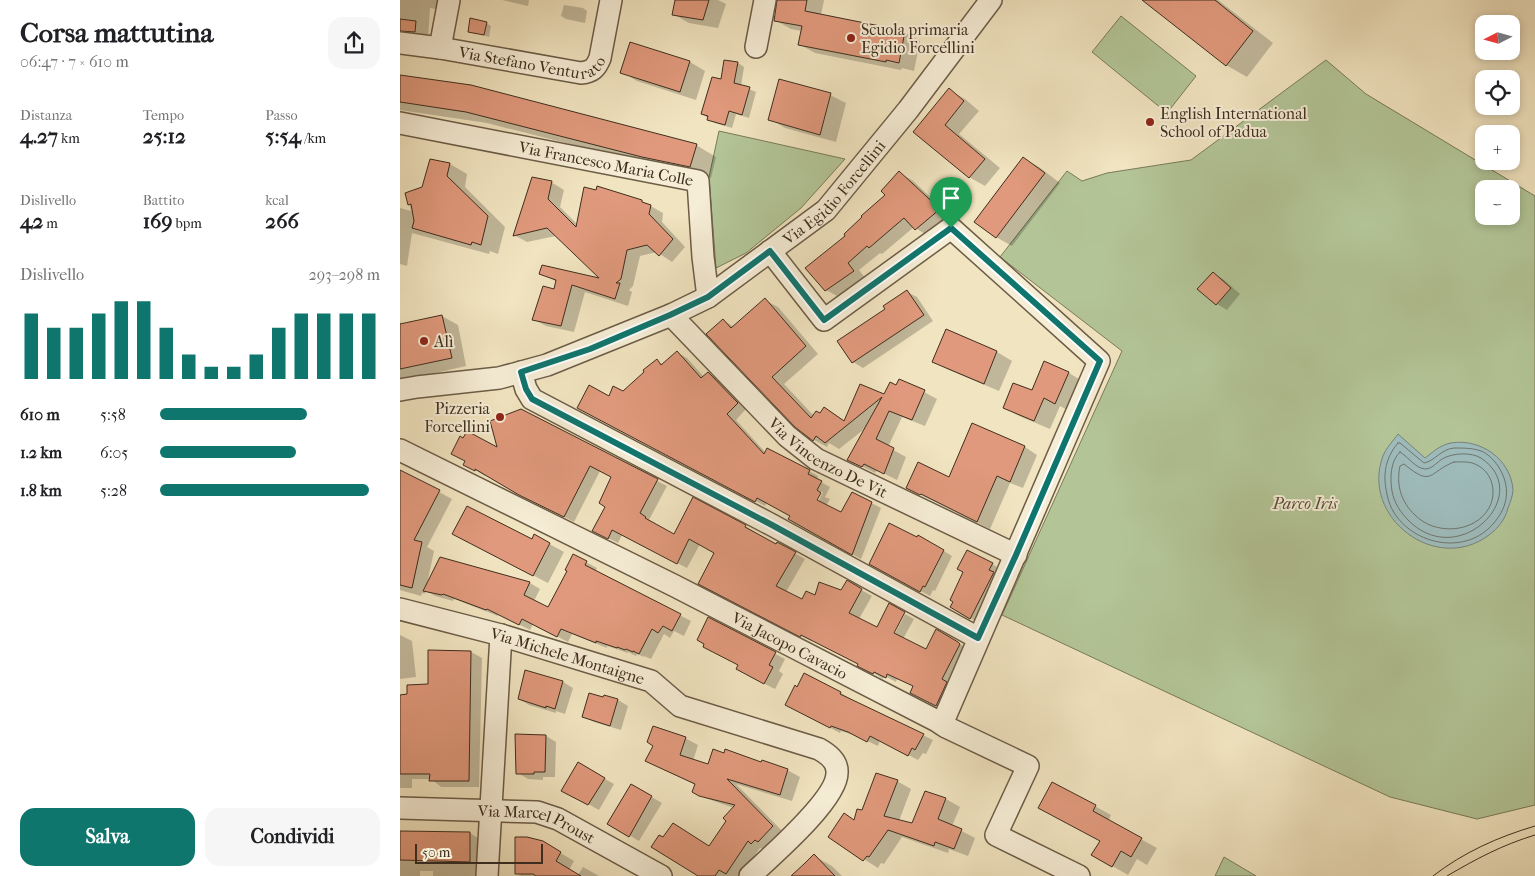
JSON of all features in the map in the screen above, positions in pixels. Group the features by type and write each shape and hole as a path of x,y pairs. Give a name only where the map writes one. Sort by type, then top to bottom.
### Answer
{"street":[{"path":"440,48 449,0"},
{"name":"Via Stefano Venturato","path":"400,43 440,48 581,73 590,72 597,66 600,58 611,0"},
{"path":"756,47 765,0"},
{"name":"Via Egidio Forcellini","path":"400,390 499,378 521,372 590,349 708,297 826,210 908,110 991,0"},
{"name":"Via Francesco Maria Colle","path":"400,123 698,180 708,297"},
{"path":"770,251 824,320 951,228 1100,361 942,724"},
{"name":"Via Vincenzo De Vit","path":"670,315 787,436 816,459 1016,555"},
{"path":"521,372 526,389 532,399 772,525 978,638"},
{"name":"Via Jacopo Cavacio","path":"400,450 675,586 942,724 1028,766 996,835 1079,876"},
{"name":"Via Michele Montaigne","path":"400,609 501,635 651,681 680,706 827,754 835,764 838,772 826,797 811,818 750,876"},
{"path":"487,876 501,635"},
{"name":"Via Marcel Proust","path":"400,808 537,812 558,819 661,876"}],"green space":[{"path":"1121,16 1196,76 1167,113 1092,52"},
{"name":"Parco Iris","path":"1326,60 1366,94 1475,160 1475,170 1492,170 1508,180 1475,180 1475,225 1520,225 1520,187 1535,196 1535,805 1477,819 1390,797 1002,615 1122,351 1000,257 1067,171 1082,181 1107,173 1191,160"},
{"path":"719,131 845,159 801,208 746,253 716,268 709,177"},
{"path":"1224,857 1256,876 1215,876"}],"water":[{"path":"1398,434 1425,458 1443,445 1462,442 1483,448 1500,460 1507,469 1513,490 1507,512 1498,527 1489,535 1468,546 1447,548 1426,544 1407,533 1392,518 1382,500 1379,479 1383,456"}],"building":[{"path":"675,0 709,0 703,20 672,15"},
{"name":"Scuola primaria Egidio Forcellini","path":"777,0 807,0 805,11 905,31 899,63 798,45 802,26 774,21"},
{"path":"1142,0 1215,0 1253,31 1226,66"},
{"path":"470,18 487,22 484,35 468,32"},
{"path":"400,19 416,21 415,32 400,31"},
{"path":"630,42 690,61 680,92 620,73"},
{"path":"724,60 738,62 734,83 750,87 742,115 729,111 725,125 707,120 708,116 701,114 712,77 721,79"},
{"path":"400,75 471,85 697,144 690,167 642,157 466,112 400,102"},
{"path":"779,79 831,93 820,135 768,120"},
{"path":"949,88 964,101 945,125 985,159 969,178 913,132"},
{"path":"1023,157 1045,173 996,238 974,222"},
{"path":"430,159 450,163 447,176 488,216 481,245 472,242 471,245 412,228 414,221 411,204 408,205 405,193 422,187"},
{"path":"899,171 940,209 915,230 904,218 848,263 854,271 825,291 805,268 845,236 844,234 861,216 885,195 881,191"},
{"path":"532,177 552,181 548,199 576,227 584,187 596,190 597,186 642,200 642,202 651,205 649,214 673,239 659,256 647,245 627,250 621,279 616,283 620,283 615,299 572,285 561,326 532,320 543,286 554,289 556,280 539,274 542,265 599,278 547,228 513,236"},
{"path":"1213,272 1231,288 1216,305 1197,289"},
{"path":"907,290 924,315 852,363 837,341 885,309 883,306"},
{"path":"765,298 806,346 772,377 811,418 816,411 820,413 824,407 844,421 860,384 884,394 890,382 896,385 899,379 925,390 912,420 889,411 876,439 894,448 884,474 864,464 862,467 847,460 882,397 825,443 816,436 813,441 795,427 706,334 723,319 731,328"},
{"name":"Alì","path":"442,315 452,358 400,369 400,324"},
{"path":"946,329 997,351 984,384 932,362"},
{"path":"677,351 701,378 708,372 738,403 727,414 764,454 767,448 810,470 808,474 822,481 817,490 821,493 817,500 841,512 852,492 872,502 852,555 788,519 790,516 757,498 755,502 577,408 589,385 609,396 613,386 623,391 644,372 643,370 657,359 661,365"},
{"path":"1044,361 1069,372 1055,404 1044,398 1034,421 1003,408 1013,383 1032,390"},
{"path":"521,409 658,479 640,513 645,518 674,534 693,497 746,525 745,527 776,544 777,542 796,552 776,586 802,599 806,591 815,595 819,582 841,590 847,580 862,589 849,613 877,627 889,603 905,612 894,633 926,649 936,629 958,642 960,644 942,679 947,682 936,706 910,693 913,686 887,674 886,678 874,672 873,674 857,666 858,664 801,635 800,637 698,584 714,553 689,539 677,564 612,530 608,539 592,531 605,507 599,503 611,477 590,466 564,517 519,495 475,469 475,471 463,465 465,461 451,454 460,436 463,438 467,431 497,447 490,421"},
{"path":"972,423 1025,446 1010,482 997,476 977,522 906,488 918,462 949,477"},
{"path":"400,470 440,490 414,540 422,542 412,588 400,585"},
{"path":"467,506 532,539 534,534 550,543 533,576 452,534"},
{"path":"889,523 917,537 918,535 944,550 925,587 923,586 920,592 869,564"},
{"path":"967,550 993,563 989,570 994,572 970,619 950,607 953,602 950,600 963,572 957,569"},
{"path":"573,554 587,561 585,565 681,614 672,631 663,626 658,633 652,629 639,654 596,641 596,643 561,629 557,637 522,619 519,625 487,609 443,594 423,591 440,557 530,582 524,595 548,607 567,571 565,570"},
{"path":"708,617 776,652 769,665 773,667 764,684 736,669 738,665 703,647 704,644 697,640"},
{"path":"428,650 471,651 469,781 429,781 430,774 400,774 400,695 407,694 407,685 428,684"},
{"path":"525,670 563,681 555,709 518,699"},
{"path":"804,673 841,692 840,694 924,734 915,750 912,748 908,756 870,736 867,742 848,732 831,726 830,728 785,705 795,685 797,687"},
{"path":"589,693 618,699 610,726 582,717"},
{"path":"653,726 686,737 680,755 708,764 713,749 724,753 725,749 788,769 780,795 727,779 773,826 758,842 755,840 751,844 748,841 726,874 719,870 715,876 698,876 651,847 659,835 663,837 673,823 709,846 726,821 723,818 735,805 699,796 692,792 695,784 645,761 653,746 647,742"},
{"path":"515,734 546,735 545,772 516,774"},
{"path":"578,762 605,778 588,805 561,791"},
{"path":"876,773 898,780 884,816 912,823 925,791 946,798 938,819 962,829 954,849 935,842 934,846 888,830 869,857 867,856 863,861 828,837 844,813 854,820 857,809 862,810"},
{"path":"1052,782 1096,805 1093,811 1142,838 1131,857 1121,851 1112,867 1091,855 1100,841 1038,808"},
{"path":"631,784 652,796 629,837 607,824"},
{"path":"400,831 470,832 470,862 400,860"},
{"path":"515,837 527,837 543,841 561,852 556,861 581,876 515,874"},
{"path":"814,854 835,876 791,876 805,863"}],"tram line":[{"path":"1433,876 1482,846 1535,826"},
{"path":"1447,876 1511,843 1535,835"}],"place":[{"name":"Scuola primaria Egidio Forcellini","path":"851,38"},
{"name":"English International School of Padua","path":"1150,122"},
{"name":"Alì","path":"424,341"},
{"name":"Pizzeria Forcellini","path":"500,417"}],"route":[{"path":"951,228 1100,361 978,638 772,525 532,399 526,389 521,372 547,365 590,349 708,297 770,251 824,320 951,228"}]}
